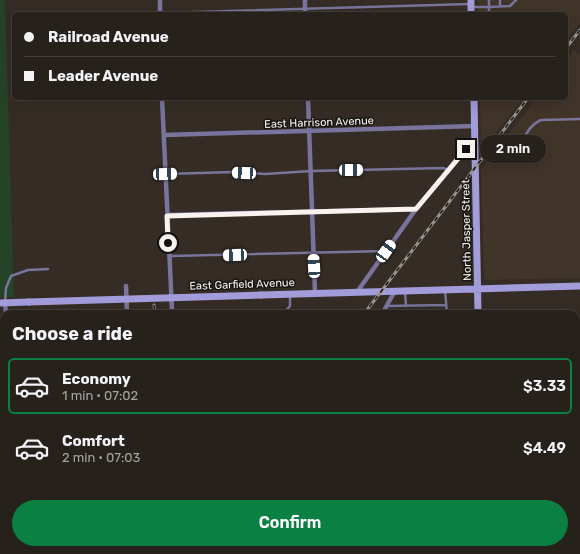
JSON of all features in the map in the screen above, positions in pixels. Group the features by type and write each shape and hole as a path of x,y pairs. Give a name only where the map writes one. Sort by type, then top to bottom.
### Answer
{"street":[{"path":"160,0 160,12"},
{"path":"305,0 305,12"},
{"path":"162,100 172,310"},
{"path":"308,100 315,293"},
{"name":"North Jasper Street","path":"474,100 478,310"},
{"name":"East Harrison Avenue","path":"164,135 475,126"},
{"path":"357,292 416,209 475,139"},
{"path":"167,216 416,209"},
{"path":"126,286 127,310"},
{"name":"East Garfield Avenue","path":"3,303 580,286"},
{"path":"384,310 395,291"}],"lane":[{"path":"489,0 489,12"},
{"path":"500,0 500,6"},
{"path":"189,12 305,8 489,7 510,6 516,0"},
{"path":"521,147 524,138 535,122 541,120 580,119"},
{"path":"165,174 233,172 265,174 310,171 443,168 449,170"},
{"path":"169,256 386,251"},
{"path":"3,303 6,288 11,276 28,270 48,269"},
{"path":"445,290 447,310"},
{"path":"405,291 406,306"},
{"path":"286,310 290,306 290,294"},
{"path":"387,306 446,305"}],"shaded area":[{"path":"477,0 580,0 580,23 568,38 568,12 478,12"},
{"path":"574,50 580,54 580,278 484,280 481,170 535,100 568,100 568,58"},
{"path":"480,100 521,100 481,152"}],"green space":[{"path":"0,0 5,0 14,297 0,298"}],"railway":[{"path":"568,45 580,30"},
{"path":"367,310 526,100"},
{"path":"154,305 155,310"}],"route":[{"path":"168,243 167,216 416,209 466,149"}]}
